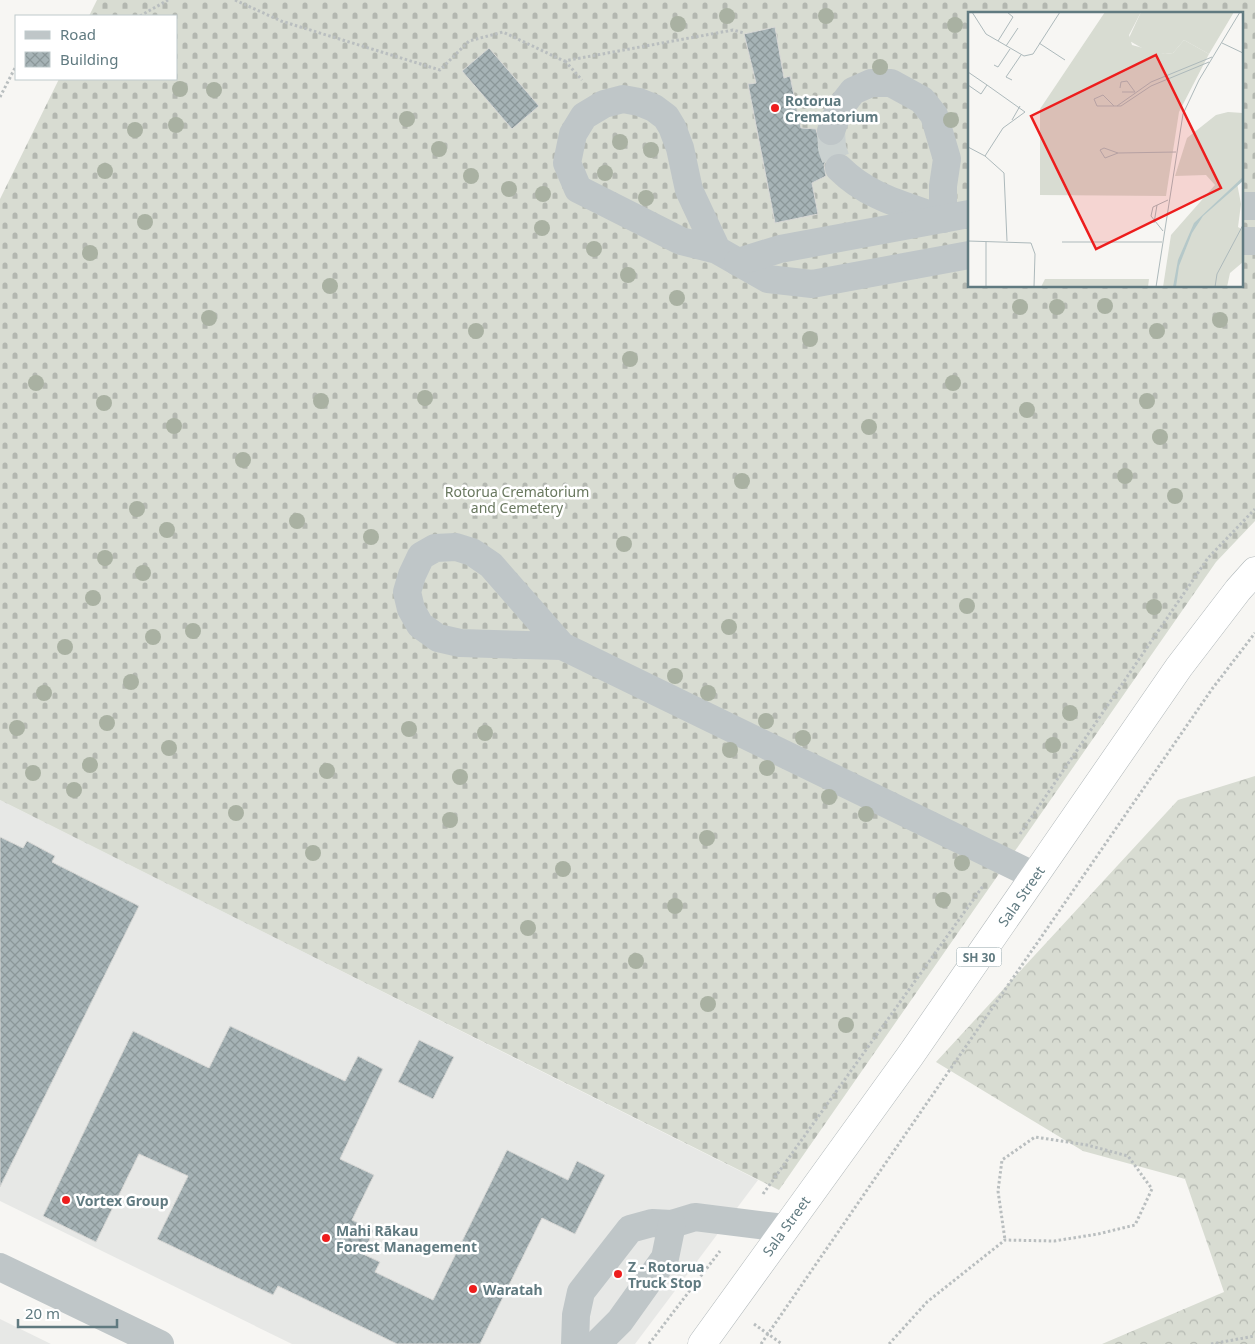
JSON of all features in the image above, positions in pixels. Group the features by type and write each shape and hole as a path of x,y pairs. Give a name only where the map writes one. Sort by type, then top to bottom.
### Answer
{"highway":[{"name":"Sala Street","path":"702,1344 910,1056 1179,667 1238,590 1255,571"}],"street":[{"path":"831,131 839,109 853,91 871,83 891,83 922,100 934,114 947,159 943,186 956,216"},
{"path":"727,256 689,190 680,148 666,117 654,108 639,102 623,100 604,104 584,116 573,134 567,163 578,189 681,241 727,256 768,279 812,284 968,255"},
{"path":"840,168 855,184 884,199 956,216"},
{"path":"1242,206 1255,206"},
{"path":"727,256 780,249 956,216"},
{"path":"1242,241 1255,241"},
{"path":"562,646 460,643 438,638 420,625 411,609 407,592 412,575 421,556 435,548 456,547 478,556 491,565 562,646 1035,876"},
{"path":"575,1344 576,1315 581,1292 630,1229 652,1223 672,1224 695,1217 784,1228"},
{"path":"597,1344 620,1321 665,1258 672,1224"},
{"path":"0,1267 160,1344"}],"path":[{"path":"142,15 168,0"},
{"path":"235,0 281,21 440,70 469,41 503,32 564,60 733,30 744,34"},
{"path":"0,97 15,68"},
{"path":"649,1344 776,1179 1002,860 1208,558 1255,509"},
{"path":"761,1344 1207,697 1255,633"},
{"path":"889,1344 928,1302 1006,1240 1054,1240 1098,1234 1135,1225 1152,1188 1128,1156 1086,1145 1035,1137 1002,1160 998,1191 1006,1240"},
{"path":"1211,1344 1255,1336"}],"shaded area":[{"path":"0,800 758,1180 635,1344 292,1344 0,1201"},
{"path":"0,1319 51,1344 0,1344"}],"green space":[{"name":"Rotorua Crematorium and Cemetery","path":"97,0 1255,0 1255,521 1216,562 779,1190 0,800 0,199 59,80 178,80 178,15 90,15"},
{"path":"1255,776 1255,1344 1102,1344 1224,1292 1185,1179 1083,1151 936,1062 1178,800"}],"building":[{"name":"Rotorua Crematorium","path":"775,27 784,78 790,76 801,128 816,129 819,141 826,146 834,146 844,139 846,155 835,153 828,157 824,165 826,176 812,183 818,214 775,223 748,84 756,83 744,34"},
{"path":"489,48 539,106 512,129 462,71"},
{"path":"0,837 23,848 27,841 55,856 52,862 139,906 0,1187"},
{"path":"230,1026 345,1081 358,1056 383,1069 340,1159 374,1175 352,1220 374,1230 363,1254 380,1262 375,1272 433,1300 507,1150 568,1180 577,1161 605,1175 575,1234 542,1218 480,1344 397,1344 278,1286 273,1295 157,1239 188,1176 139,1154 96,1242 43,1216 133,1031 209,1068"},
{"path":"419,1040 454,1057 433,1099 398,1082"}],"tunnel":[{"path":"831,131 832,148 839,168"}],"place":[{"name":"Rotorua Crematorium","path":"775,108"},
{"name":"Vortex Group","path":"66,1200"},
{"name":"Mahi Rākau Forest Management","path":"326,1238"},
{"name":"Z - Rotorua Truck Stop","path":"618,1274"},
{"name":"Waratah","path":"473,1289"}]}
